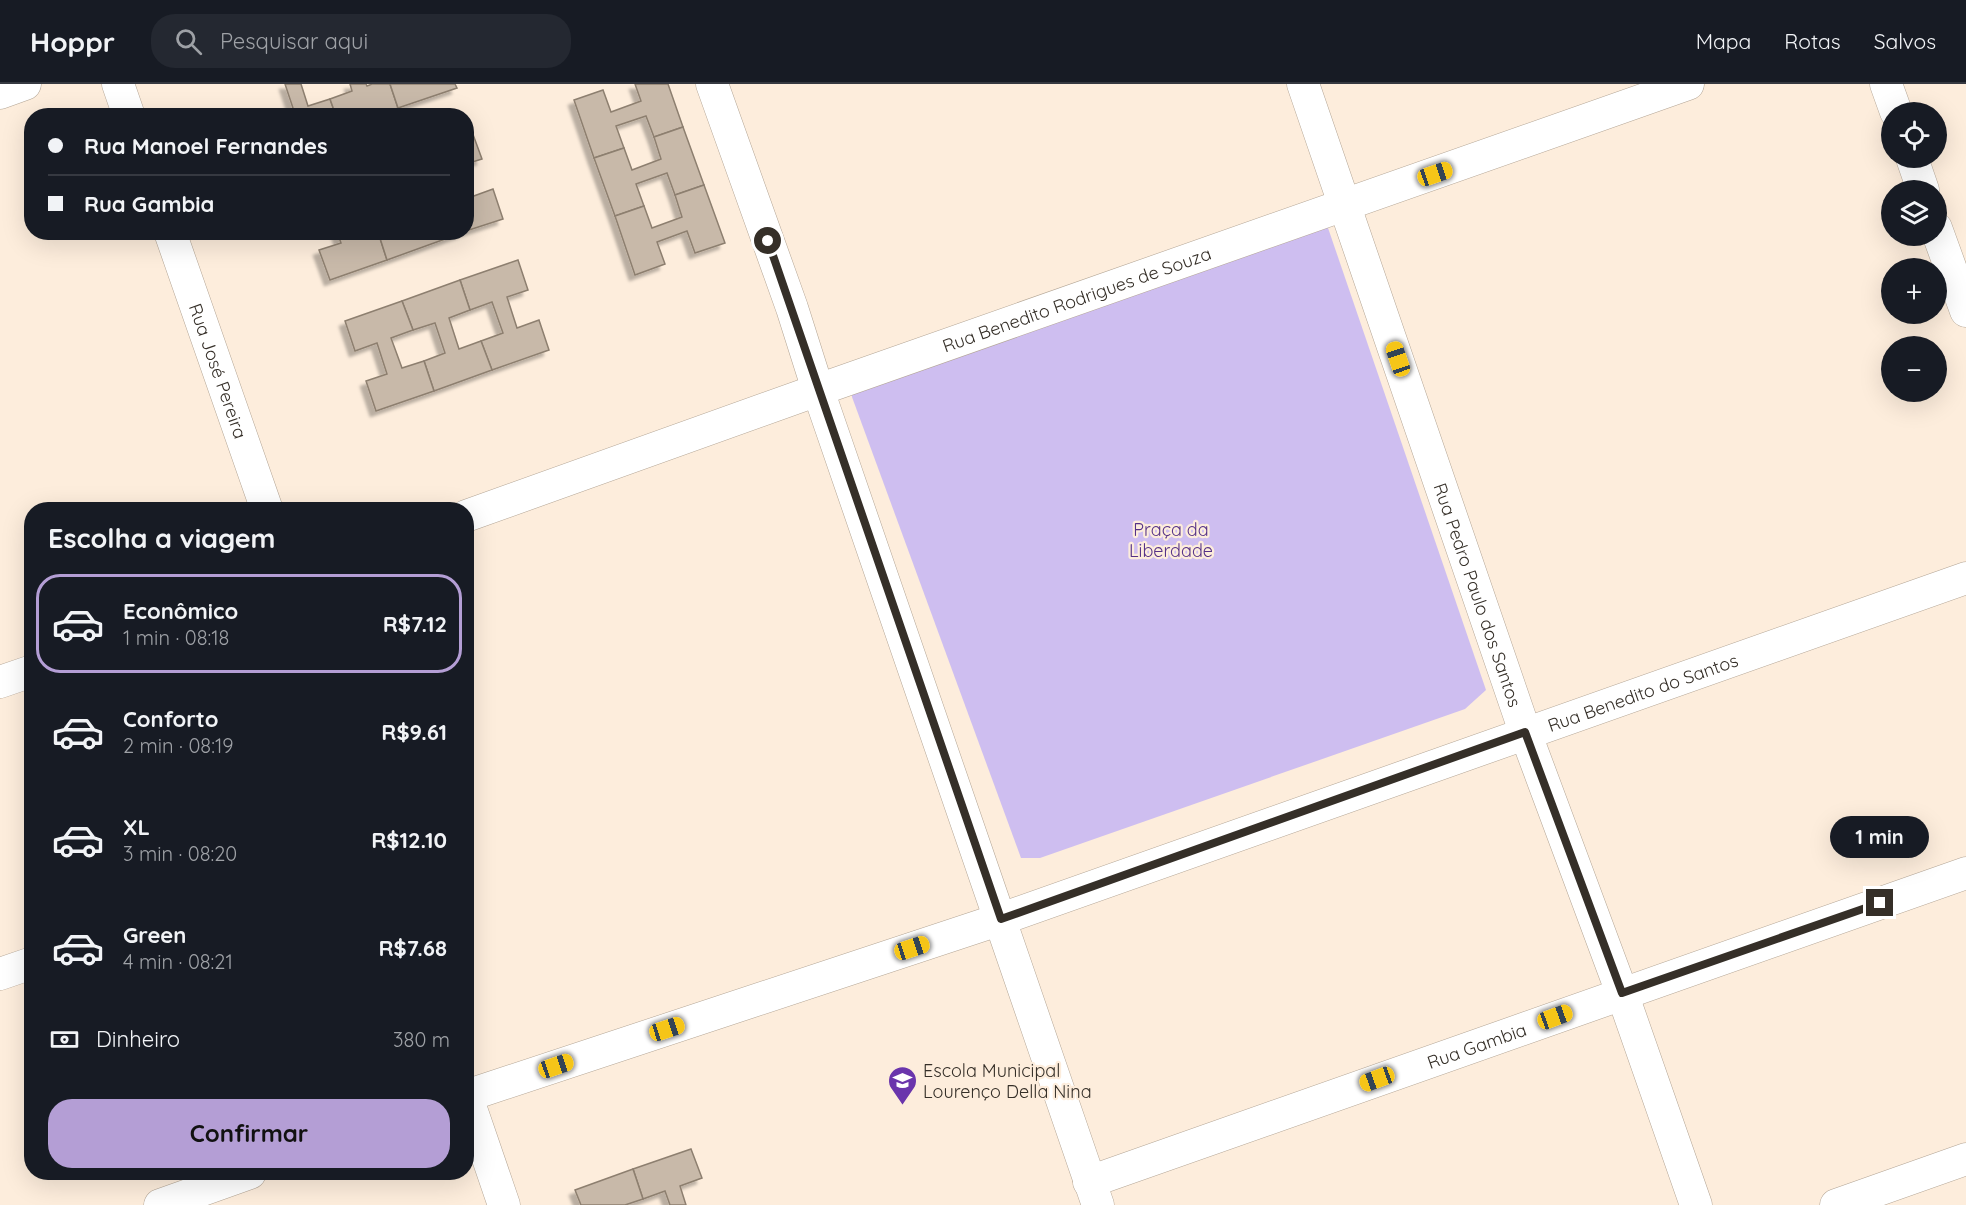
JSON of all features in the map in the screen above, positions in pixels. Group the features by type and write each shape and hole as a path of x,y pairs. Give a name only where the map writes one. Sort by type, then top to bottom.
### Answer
{"street":[{"path":"0,93 26,84"},
{"path":"118,84 126,108"},
{"path":"712,84 792,308 1093,1193"},
{"name":"Rua Pedro Paulo dos Santos","path":"1303,84 1525,732 1622,993 1696,1205"},
{"name":"Rua Benedito Rodrigues de Souza","path":"474,513 1688,84"},
{"path":"1886,84 1892,102"},
{"name":"Rua José Pereira","path":"173,240 264,502"},
{"path":"1943,246 1966,311"},
{"name":"Rua Benedito do Santos","path":"474,1094 1001,919 1966,578"},
{"path":"0,682 24,674"},
{"name":"Rua Gambia","path":"1093,1193 1622,993 1966,873"},
{"path":"0,974 24,966"},
{"path":"474,1117 504,1205"},
{"path":"1836,1205 1966,1159"},
{"path":"160,1205 230,1180"}],"green space":[{"name":"Praça da Liberdade","path":"1327,225 1486,690 1465,709 1040,858 1021,858 852,397 852,385"}],"building":[{"path":"285,84 301,84 308,106 330,99 333,108 293,108"},
{"path":"350,84 366,84 367,86 390,84 398,108 333,108 330,99 352,91"},
{"path":"390,84 455,84 457,88 398,108"},
{"path":"635,84 668,84 683,127 654,137 646,116 616,126 624,148 594,158 574,100 603,90 611,112 641,101"},
{"path":"683,127 704,185 675,195 667,173 636,184 644,206 615,216 594,158 624,148 632,170 661,159 654,137"},
{"path":"474,137 482,159 474,162"},
{"path":"704,185 725,243 695,253 687,231 657,242 665,264 635,275 615,216 644,206 652,228 682,217 675,195"},
{"path":"493,189 503,219 474,228 474,196"},
{"path":"340,240 381,240 387,260 330,280 319,250 341,243"},
{"path":"381,240 442,240 387,260"},
{"path":"518,260 528,290 507,297 517,328 539,320 549,350 492,370 481,341 503,333 492,302 470,310 460,280"},
{"path":"460,280 470,310 449,318 459,349 481,341 492,370 434,391 424,361 445,353 435,323 413,330 402,301"},
{"path":"402,301 413,330 391,338 402,368 424,361 434,391 376,411 366,381 387,374 377,343 355,351 345,321"},
{"path":"691,1149 702,1178 680,1186 686,1205 670,1205 665,1191 643,1199 633,1169"},
{"path":"633,1169 643,1199 625,1205 581,1205 575,1190"}],"place":[{"name":"Escola Municipal Lourenço Della Nina","path":"902,1106"}],"route":[{"path":"768,241 1001,919 1525,732 1622,993 1880,903"}]}
